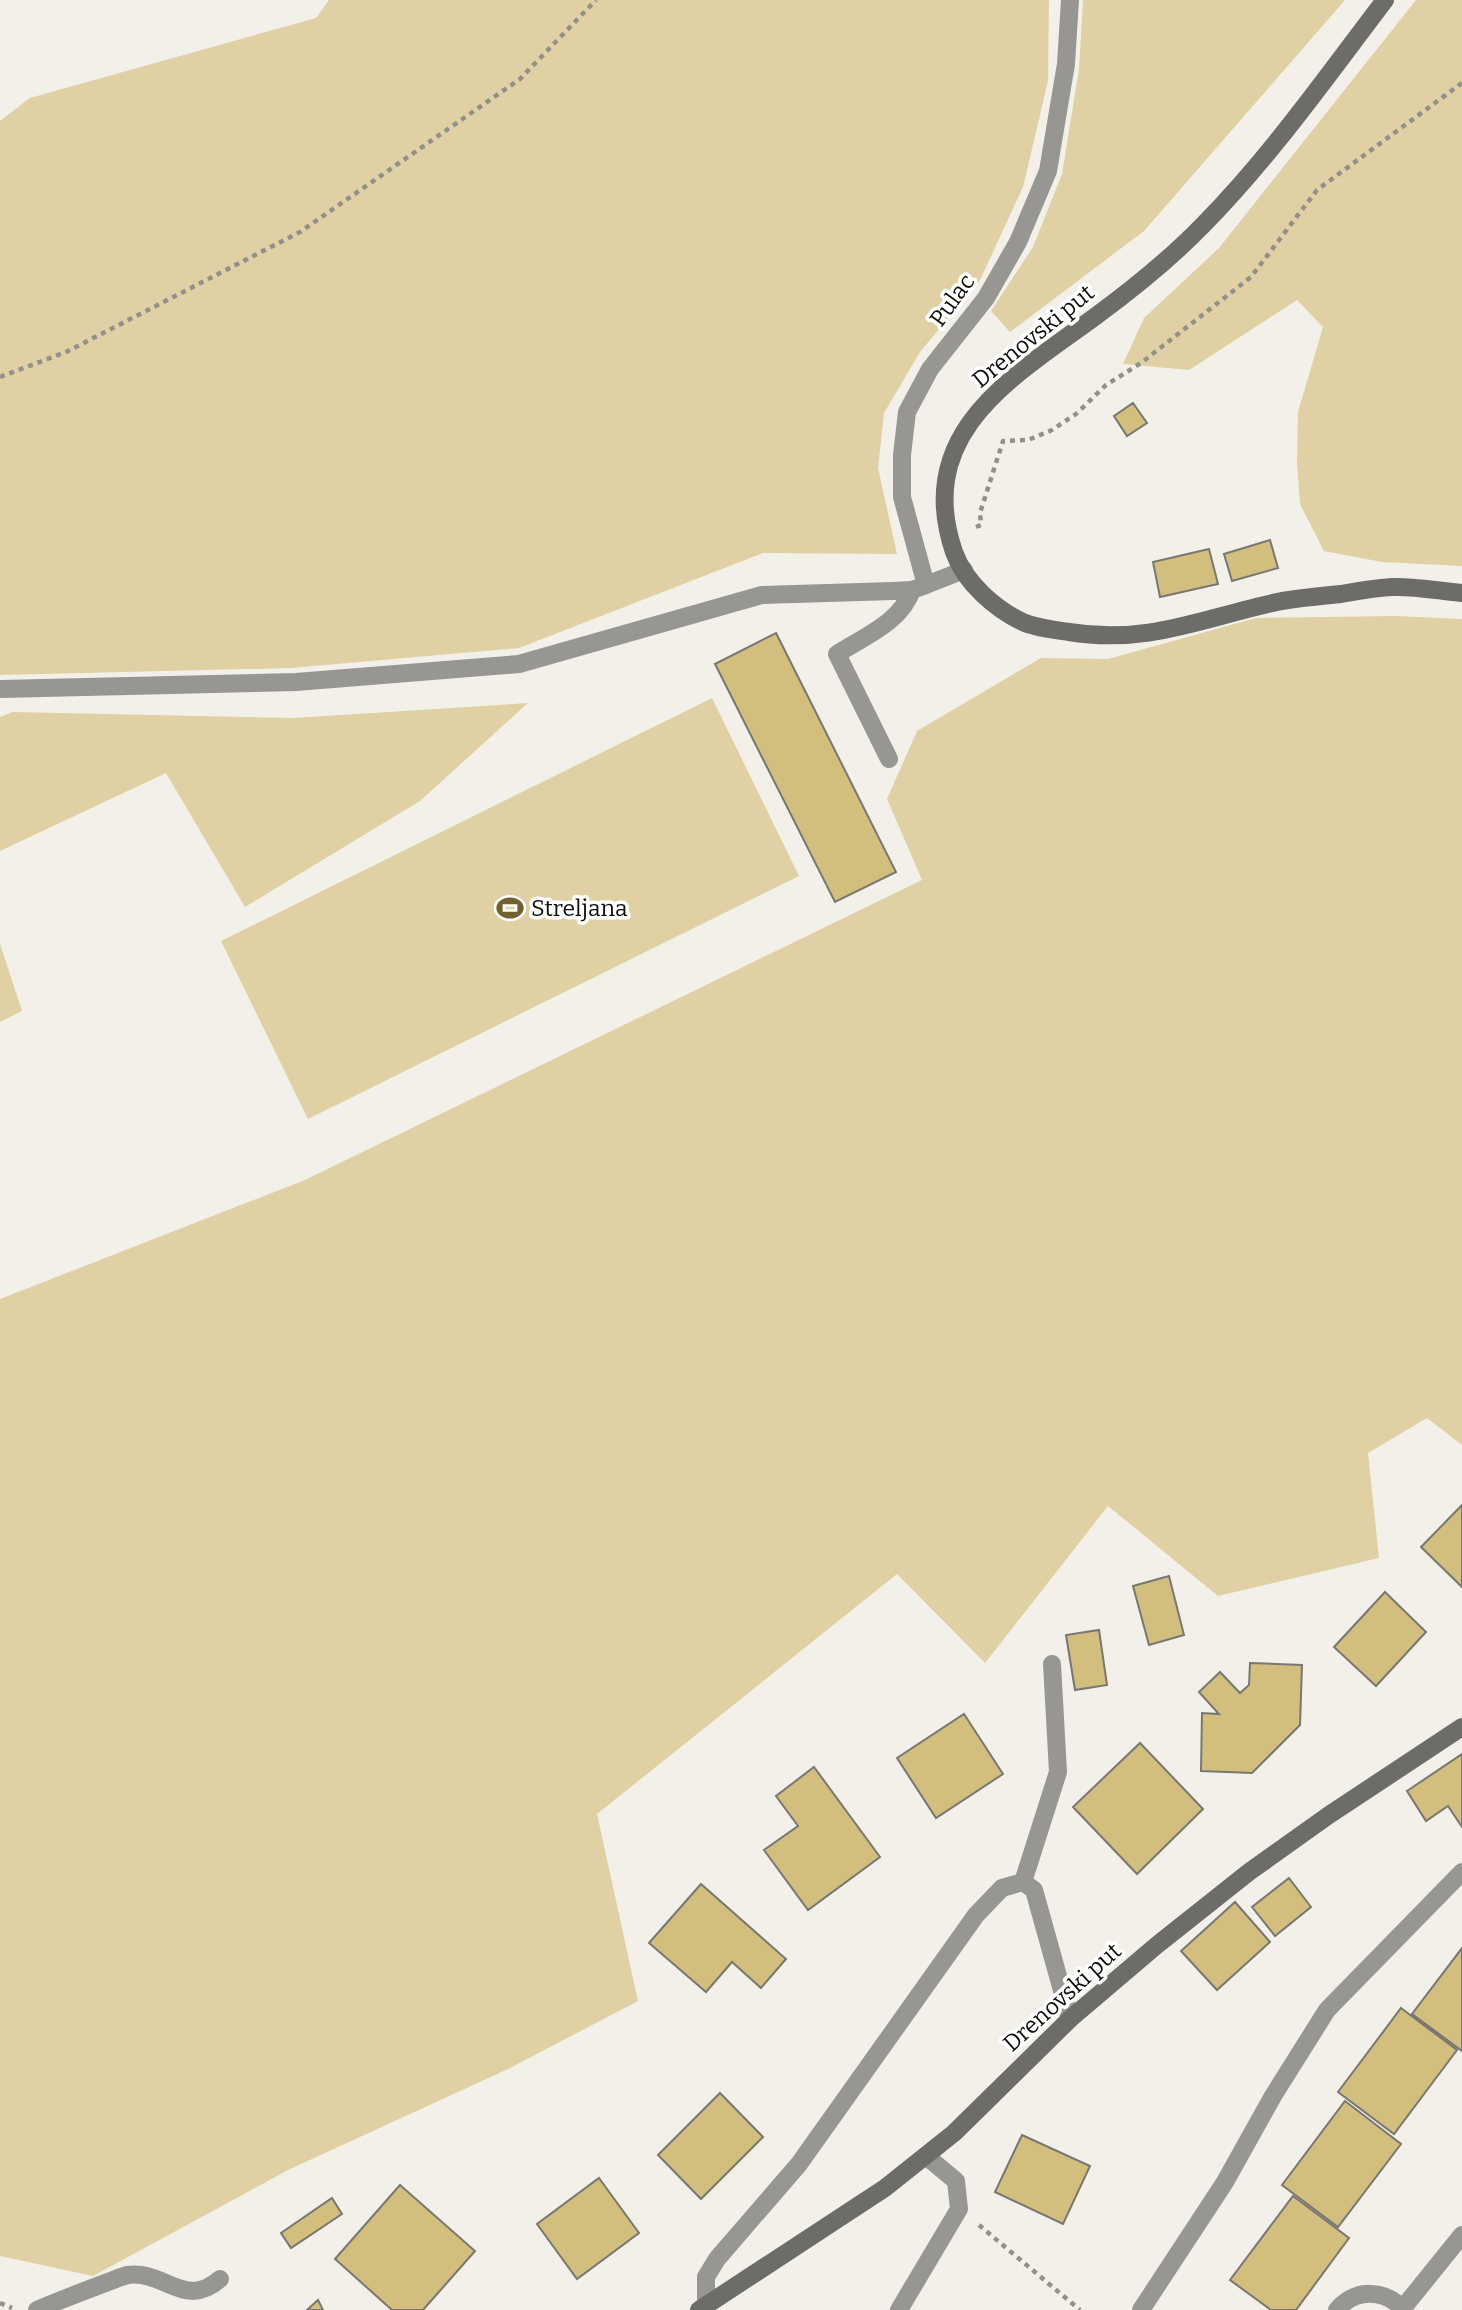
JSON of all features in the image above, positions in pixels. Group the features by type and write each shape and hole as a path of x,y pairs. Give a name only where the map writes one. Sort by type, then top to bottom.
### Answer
{"main road":[{"name":"Drenovski put","path":"1385,0 1257,166 1218,210 1140,284 993,394 956,444 947,468 943,502 956,559 981,592 1000,608 1027,624 1070,632 1115,637 1156,633 1279,601 1393,587 1462,593"},
{"name":"Drenovski put","path":"703,2308 885,2188 954,2133 1070,2019 1157,1945 1249,1872 1462,1727"}],"street":[{"name":"Pulac","path":"919,588 902,497 902,455 907,412 930,369 986,298 1018,242 1048,171 1066,64 1070,0"},
{"path":"0,689 296,682 519,664 762,595 919,588 964,570"},
{"path":"889,759 837,654 895,618 919,588"},
{"path":"1023,1882 1058,1772 1052,1664"},
{"path":"1141,2310 1225,2182 1273,2096 1327,2010 1462,1872"},
{"path":"1023,1882 1034,1890 1070,2019"},
{"path":"703,2308 706,2277 717,2259 799,2164 976,1915 1002,1888 1023,1882"},
{"path":"899,2310 960,2209 956,2181 926,2156"},
{"path":"1337,2310 1351,2298 1365,2293 1385,2296 1403,2309 1462,2235"},
{"path":"37,2310 129,2275 147,2277 182,2291 195,2292 209,2289 220,2279"}],"path":[{"path":"0,377 66,352 300,232 520,79 596,0"},
{"path":"950,539 981,525 980,513 1003,441 1028,440 1052,430 1076,414 1105,385 1141,363 1251,276 1317,190 1462,83"},
{"path":"976,2222 1080,2310"}],"shaded area":[{"path":"329,0 1049,0 1048,81 1023,187 980,280 920,352 884,413 878,468 897,554 763,553 519,648 291,668 0,675 0,121 30,98 316,18"},
{"path":"1083,0 1345,0 1144,231 1010,332 991,311 1033,247 1062,174 1079,69"},
{"path":"1416,0 1462,0 1462,566 1382,562 1324,551 1300,504 1297,463 1298,412 1323,327 1297,300 1189,370 1123,364 1144,318 1219,248"},
{"path":"1395,616 1462,619 1462,1445 1427,1418 1368,1453 1379,1558 1218,1596 1108,1506 985,1663 897,1574 597,1814 638,2001 508,2069 288,2170 93,2276 0,2256 0,1299 305,1180 922,880 887,799 917,731 1041,658 1108,659 1256,618"},
{"name":"Streljana","path":"712,698 799,876 308,1119 221,941"},
{"path":"528,703 420,801 245,907 166,773 0,851 0,717 13,712 294,718"},
{"path":"0,944 22,1011 0,1022"}],"building":[{"path":"1133,403 1147,423 1127,436 1114,416"},
{"path":"1270,540 1278,568 1232,581 1224,554"},
{"path":"1209,549 1218,584 1160,597 1153,562"},
{"path":"776,633 896,872 835,902 715,664"},
{"path":"1462,1505 1462,1587 1421,1547"},
{"path":"1169,1576 1184,1635 1149,1645 1133,1586"},
{"path":"1385,1592 1426,1632 1376,1686 1334,1647"},
{"path":"1099,1630 1107,1685 1075,1690 1066,1635"},
{"path":"1250,1663 1302,1665 1300,1725 1252,1773 1201,1771 1202,1713 1219,1714 1199,1692 1220,1672 1240,1693 1249,1685"},
{"path":"964,1714 1003,1774 936,1818 897,1758"},
{"path":"1140,1743 1203,1809 1137,1874 1073,1807"},
{"path":"1462,1754 1462,1827 1448,1806 1426,1821 1407,1791"},
{"path":"814,1767 880,1857 808,1910 764,1850 798,1826 776,1796"},
{"path":"1289,1878 1311,1907 1275,1936 1252,1907"},
{"path":"701,1884 786,1959 761,1988 732,1962 706,1992 649,1943"},
{"path":"1235,1902 1270,1942 1217,1990 1181,1951"},
{"path":"1462,1948 1462,2051 1412,2014"},
{"path":"1401,2008 1457,2050 1394,2134 1338,2092"},
{"path":"720,2093 763,2137 701,2199 658,2155"},
{"path":"1345,2101 1401,2144 1338,2227 1282,2185"},
{"path":"1022,2135 1090,2166 1063,2224 995,2192"},
{"path":"599,2178 639,2233 577,2279 537,2224"},
{"path":"400,2185 475,2251 423,2310 392,2310 335,2259"},
{"path":"1293,2196 1349,2238 1296,2310 1271,2310 1230,2280"},
{"path":"332,2198 342,2214 291,2248 281,2233"},
{"path":"318,2300 323,2310 307,2310"}],"place":[{"name":"Streljana","path":"510,908"}]}
